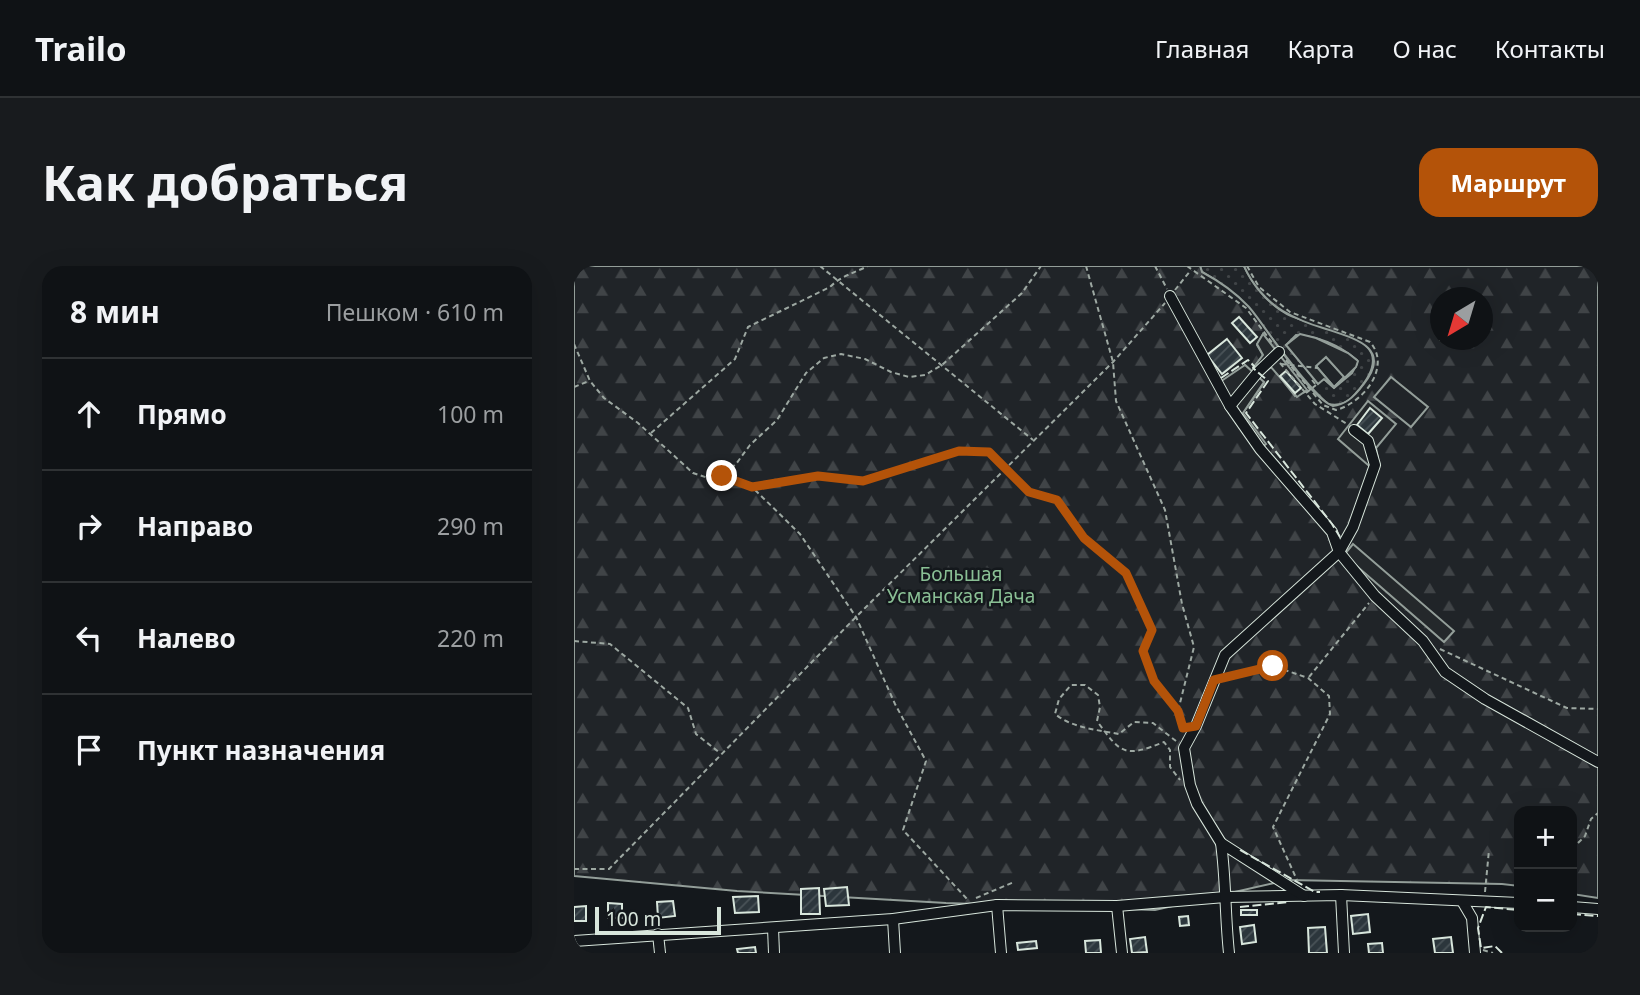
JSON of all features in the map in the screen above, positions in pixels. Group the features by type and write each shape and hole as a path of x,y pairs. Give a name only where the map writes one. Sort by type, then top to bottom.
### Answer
{"street":[{"path":"1170,296 1230,406 1259,449 1332,532 1339,552 1375,596 1423,641 1445,672 1485,699 1598,762"},
{"path":"1230,406 1258,372 1278,358"},
{"path":"1228,953 1224,910 1226,882 1221,843 1190,785 1185,748 1227,652 1339,552 1353,527 1375,465 1368,441 1354,430"},
{"path":"1221,843 1304,896"},
{"path":"1341,895 1344,953"},
{"path":"574,941 893,919 998,905 1117,906 1225,897 1341,895 1514,903"},
{"path":"1462,901 1472,918 1475,953"},
{"path":"998,905 1001,953"},
{"path":"1117,906 1122,953"},
{"path":"1577,907 1598,909"},
{"path":"893,919 895,953"},
{"path":"773,928 774,953"},
{"path":"658,934 660,953"}],"path":[{"path":"820,266 1034,441"},
{"path":"650,434 735,359 748,327 868,266"},
{"path":"574,344 590,381 604,398 638,423 692,473 711,479 722,476 736,464 750,445 777,420 806,373 824,358 841,354 865,359 891,372 909,377 925,375 942,365 1022,293 1041,266"},
{"path":"1086,266 1113,362 1116,401 1166,510 1182,604 1194,647 1178,711"},
{"path":"1155,266 1170,296"},
{"path":"1187,266 1246,308 1278,358 1315,404 1354,430"},
{"path":"1247,266 1259,287 1282,306 1321,324 1365,338 1374,345 1379,358 1376,374 1364,391 1350,404 1336,410 1323,405 1289,365 1278,358"},
{"path":"574,869 610,869 856,617 1113,362 1191,270"},
{"path":"1278,358 1289,365 1318,368"},
{"path":"1303,388 1306,393 1316,385 1312,380"},
{"path":"574,387 590,381"},
{"path":"752,487 818,476 863,481 959,451 989,452 1029,492 1057,500 1084,538 1126,573 1152,630 1143,651 1154,681 1178,711 1183,728 1196,726"},
{"path":"722,476 752,487 800,534 856,617 895,704 926,761 903,830 968,901 1014,882"},
{"path":"1308,678 1375,596"},
{"path":"574,641 610,644 688,708 696,734 722,754"},
{"path":"1423,641 1499,679 1567,708 1598,709"},
{"path":"1214,680 1273,666 1308,678 1329,696 1330,714 1273,827 1304,896"},
{"path":"1184,785 1170,767 1170,750 1164,742 1141,751 1124,751 1113,744 1105,731 1097,721 1100,707 1098,695 1085,685 1071,685 1059,699 1055,714 1062,720 1105,731 1119,734 1134,722 1153,723 1185,748"},
{"path":"1577,844 1586,836 1591,819 1598,813"},
{"path":"1484,900 1489,850"}],"green space":[{"name":"Большая Усманская Дача","path":"574,266 1200,266 1202,272 1215,279 1249,307 1300,377 1333,406 1350,399 1363,385 1371,372 1374,361 1372,353 1357,340 1302,321 1277,307 1260,292 1244,266 1598,266 1598,898 1577,895 1577,806 1514,806 1514,885 1287,880 1155,910 946,903 737,891 574,876","holes":["1263,334 1307,391 1295,396 1271,366 1262,374 1254,367 1263,355 1257,345","1245,365 1264,383 1243,413"]},
{"path":"1200,266 1244,266 1262,293 1280,310 1356,338 1367,347 1373,358 1370,373 1347,401 1336,405 1328,404 1296,370 1255,316 1222,285 1202,272","holes":["1296,335 1312,337 1343,350 1357,360 1352,373 1334,388 1324,379 1318,383 1286,345"]},
{"path":"1326,357 1345,377 1334,387 1316,366"},
{"path":"1391,377 1428,407 1411,427 1374,397"}],"shaded area":[{"path":"1263,334 1307,390 1297,397 1271,367 1262,374 1254,367 1263,355 1257,344"},
{"path":"1300,334 1316,338 1348,353 1358,361 1356,367 1334,388 1324,379 1318,384 1286,345","holes":["1326,357 1344,377 1334,387 1316,366"]},
{"path":"1245,365 1264,382 1243,413 1266,444 1257,451 1214,386"},
{"path":"1368,401 1396,424 1376,448 1378,458 1375,471 1338,439"},
{"path":"1353,544 1454,631 1444,642 1344,555"}],"building":[{"path":"1239,317 1257,337 1250,343 1232,323"},
{"path":"1227,339 1242,358 1222,374 1207,355"},
{"path":"1286,371 1301,388 1295,393 1280,376"},
{"path":"1370,408 1382,418 1368,434 1357,425"},
{"path":"847,887 849,905 826,906 824,889"},
{"path":"819,888 820,914 801,914 801,889"},
{"path":"758,896 759,912 735,913 733,897"},
{"path":"673,901 675,916 658,918 657,902"},
{"path":"608,903 622,904 622,918 608,918"},
{"path":"586,906 586,921 574,921 574,907"},
{"path":"1241,910 1257,910 1257,915 1241,915"},
{"path":"1368,914 1370,932 1353,934 1351,916"},
{"path":"1188,916 1189,925 1180,926 1179,917"},
{"path":"1254,925 1256,942 1242,944 1240,927"},
{"path":"1325,927 1327,953 1309,953 1308,928"},
{"path":"1145,937 1147,952 1132,953 1130,939"},
{"path":"1451,937 1453,953 1435,953 1433,939"},
{"path":"1100,940 1101,953 1086,953 1085,941"},
{"path":"1036,941 1037,948 1018,950 1017,943"},
{"path":"1382,943 1383,953 1369,953 1368,944"},
{"path":"755,947 756,953 738,953 737,949"}],"fence":[{"path":"1221,378 1248,360 1268,381 1246,413 1340,537"},
{"path":"1240,850 1315,892 1320,892"},
{"path":"1240,907 1289,902"},
{"path":"1502,953 1495,946 1481,948 1478,928 1486,907 1514,910"},
{"path":"1577,914 1598,916"}],"route":[{"path":"722,476 752,487 818,476 863,481 959,451 989,452 1029,492 1057,500 1084,538 1126,573 1152,630 1143,651 1154,681 1178,711 1183,728 1196,726 1214,680 1273,666"}]}
